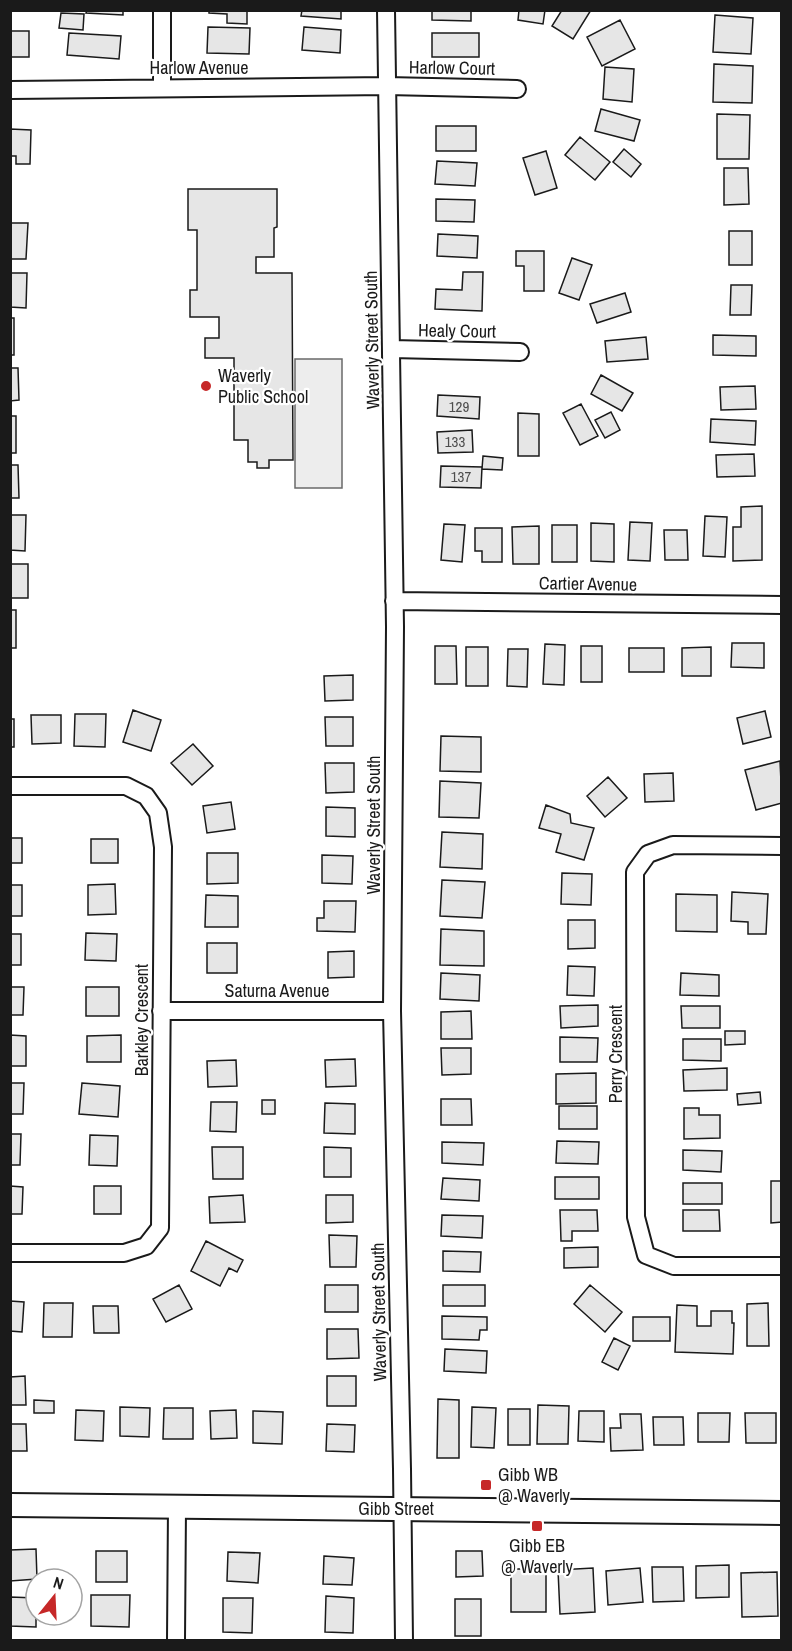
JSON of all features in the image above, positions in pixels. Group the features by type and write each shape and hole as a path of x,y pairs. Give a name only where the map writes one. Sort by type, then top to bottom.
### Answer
{"main road":[{"name":"Gibb Street","path":"10,1505 782,1513"}],"street":[{"path":"162,10 162,87"},
{"name":"Waverly Street South","path":"386,10 394,601 392,1011 404,1641"},
{"name":"Harlow Avenue","path":"10,90 387,87"},
{"name":"Harlow Court","path":"387,87 517,88"},
{"name":"Healy Court","path":"392,349 520,352"},
{"name":"Cartier Avenue","path":"394,601 782,605"},
{"name":"Barkley Crescent","path":"10,786 126,786 146,796 158,813 163,847 160,1228 146,1246 124,1253 10,1253"},
{"name":"Perry Crescent","path":"782,846 673,845 648,854 635,872 636,1217 646,1255 674,1266 782,1266"},
{"name":"Saturna Avenue","path":"161,1011 392,1011"},
{"path":"176,1641 177,1507"}],"shaded area":[{"path":"295,359 342,359 342,488 295,488"}],"building":[{"path":"87,10 123,10 123,15 86,13"},
{"path":"209,10 247,10 247,24 227,23 227,14 209,13"},
{"path":"302,10 341,10 341,19 301,16"},
{"path":"432,10 471,10 471,21 432,20"},
{"path":"519,10 545,10 543,24 518,20"},
{"path":"562,10 591,10 573,39 552,26"},
{"path":"61,13 84,14 83,30 59,28"},
{"path":"715,15 753,18 751,54 713,52"},
{"path":"620,20 635,49 602,66 587,37"},
{"path":"208,27 250,28 249,54 207,53"},
{"path":"304,27 341,30 340,53 302,50"},
{"path":"10,31 29,31 29,57 10,57"},
{"path":"69,33 121,36 119,59 67,55"},
{"path":"432,33 479,33 479,57 432,57"},
{"path":"714,64 753,66 752,103 713,102"},
{"path":"605,67 634,69 632,102 603,99"},
{"path":"601,109 640,120 634,141 595,131"},
{"path":"717,114 750,115 749,159 717,159"},
{"path":"436,126 476,126 476,151 436,151"},
{"path":"10,129 31,130 30,164 16,164 16,156 10,156"},
{"path":"580,137 610,162 595,180 565,155"},
{"path":"624,149 641,164 631,177 613,162"},
{"path":"546,151 557,188 535,195 523,158"},
{"path":"437,161 477,163 475,186 435,184"},
{"path":"724,168 748,168 749,204 724,205"},
{"path":"188,189 277,189 274,257 256,257 256,273 292,273 293,460 269,460 269,468 257,468 257,462 248,462 248,440 234,440 234,358 205,358 205,338 219,338 219,317 190,317 190,290 197,290 197,230 188,230"},
{"path":"436,199 475,200 474,222 436,221"},
{"path":"10,223 28,223 26,259 10,259"},
{"path":"729,231 752,231 752,265 729,265"},
{"path":"438,234 478,236 477,258 437,256"},
{"path":"516,251 544,251 544,291 524,291 524,266 516,266"},
{"path":"572,258 592,265 579,300 559,293"},
{"path":"463,272 483,272 482,311 435,309 436,289 462,290"},
{"path":"10,273 27,273 26,308 10,307"},
{"path":"731,285 752,285 751,315 730,315"},
{"path":"625,293 631,312 597,323 590,304"},
{"path":"10,318 14,318 14,355 10,355"},
{"path":"713,335 756,336 756,356 713,355"},
{"path":"646,337 648,359 607,362 605,341"},
{"path":"10,368 18,368 19,400 10,401"},
{"path":"601,375 633,393 622,411 591,394"},
{"path":"755,386 756,409 721,410 720,387"},
{"path":"438,395 480,397 479,419 437,416"},
{"path":"581,404 598,436 580,445 563,413"},
{"path":"611,412 620,430 605,438 595,420"},
{"path":"518,413 539,414 539,456 518,456"},
{"path":"10,416 16,416 16,453 10,453"},
{"path":"711,419 756,421 755,445 710,442"},
{"path":"472,430 473,452 438,453 437,432"},
{"path":"754,454 755,476 717,477 716,455"},
{"path":"483,456 503,458 502,470 482,469"},
{"path":"10,465 18,465 19,498 10,498"},
{"path":"441,466 482,467 481,488 440,487"},
{"path":"762,506 762,560 733,561 733,527 741,527 741,507"},
{"path":"10,515 26,515 25,551 10,550"},
{"path":"705,516 727,517 725,557 703,556"},
{"path":"630,522 652,523 650,561 628,560"},
{"path":"591,523 614,524 614,562 591,561"},
{"path":"444,524 465,525 462,562 441,560"},
{"path":"552,525 577,525 577,562 552,562"},
{"path":"539,526 539,564 513,564 512,527"},
{"path":"475,528 502,528 502,562 482,562 482,551 475,551"},
{"path":"664,530 687,530 688,560 665,560"},
{"path":"10,564 28,564 28,598 10,598"},
{"path":"10,610 16,610 16,648 10,648"},
{"path":"732,643 764,643 764,668 731,667"},
{"path":"545,644 565,645 564,685 543,684"},
{"path":"435,646 456,646 457,684 435,684"},
{"path":"581,646 602,646 602,682 581,682"},
{"path":"466,647 488,647 488,686 466,686"},
{"path":"711,647 711,676 682,676 682,648"},
{"path":"629,648 664,648 664,672 629,672"},
{"path":"508,649 528,649 527,687 507,686"},
{"path":"353,675 353,700 325,701 324,676"},
{"path":"133,710 161,720 151,751 123,742"},
{"path":"765,711 771,737 743,744 737,718"},
{"path":"75,714 106,714 105,747 74,746"},
{"path":"31,715 61,715 61,743 32,744"},
{"path":"325,717 353,717 353,746 326,746"},
{"path":"10,719 14,719 14,747 10,747"},
{"path":"441,736 481,737 481,772 440,771"},
{"path":"193,744 213,766 192,785 171,763"},
{"path":"780,761 782,803 756,810 745,770"},
{"path":"325,763 354,763 354,792 326,793"},
{"path":"673,773 674,801 645,802 644,774"},
{"path":"608,777 627,798 605,817 587,796"},
{"path":"440,781 481,783 479,818 439,817"},
{"path":"231,802 235,829 207,833 203,806"},
{"path":"546,805 570,814 571,823 594,828 584,860 556,852 561,834 539,828"},
{"path":"326,807 355,808 355,837 326,836"},
{"path":"442,832 483,834 482,869 440,867"},
{"path":"10,838 22,838 22,863 10,863"},
{"path":"91,839 118,839 118,863 91,863"},
{"path":"207,853 238,853 238,883 207,884"},
{"path":"322,855 353,856 352,884 322,883"},
{"path":"562,873 592,874 591,905 561,904"},
{"path":"442,880 485,882 482,918 440,916"},
{"path":"115,884 116,914 88,915 88,885"},
{"path":"10,885 22,885 22,916 10,916"},
{"path":"732,892 768,894 766,934 748,934 748,922 731,921"},
{"path":"676,894 717,895 717,932 676,931"},
{"path":"206,895 238,896 238,927 205,927"},
{"path":"324,901 356,901 355,932 317,931 317,918 324,918"},
{"path":"568,920 595,920 595,948 568,949"},
{"path":"441,929 484,931 484,966 440,965"},
{"path":"86,933 117,934 116,961 85,960"},
{"path":"10,934 21,934 21,965 10,965"},
{"path":"207,943 237,943 237,973 207,973"},
{"path":"354,951 354,977 328,978 328,952"},
{"path":"568,966 595,967 594,996 567,995"},
{"path":"441,973 480,975 479,1001 440,999"},
{"path":"681,973 719,975 719,996 680,995"},
{"path":"10,987 24,987 23,1015 10,1015"},
{"path":"86,987 119,987 119,1016 86,1016"},
{"path":"598,1005 598,1026 561,1028 560,1006"},
{"path":"681,1006 720,1006 720,1028 682,1028"},
{"path":"471,1011 472,1039 441,1039 441,1012"},
{"path":"725,1031 745,1031 745,1044 725,1045"},
{"path":"10,1035 26,1036 26,1066 10,1066"},
{"path":"121,1035 121,1062 87,1062 87,1036"},
{"path":"560,1037 598,1038 597,1062 560,1062"},
{"path":"683,1039 721,1039 721,1061 683,1060"},
{"path":"441,1048 471,1048 471,1074 442,1075"},
{"path":"355,1059 356,1086 326,1087 325,1060"},
{"path":"236,1060 237,1086 208,1087 207,1061"},
{"path":"727,1068 727,1090 684,1091 683,1070"},
{"path":"596,1073 596,1103 556,1104 556,1074"},
{"path":"10,1083 24,1083 23,1114 10,1114"},
{"path":"82,1083 120,1086 118,1117 79,1114"},
{"path":"760,1092 761,1103 738,1105 737,1094"},
{"path":"441,1099 471,1099 472,1125 441,1125"},
{"path":"262,1100 275,1100 275,1114 262,1114"},
{"path":"211,1102 237,1102 236,1132 210,1131"},
{"path":"325,1103 355,1104 355,1134 324,1133"},
{"path":"559,1106 597,1106 597,1129 559,1129"},
{"path":"684,1108 699,1108 699,1115 720,1115 720,1138 684,1139"},
{"path":"10,1134 21,1134 20,1165 10,1165"},
{"path":"90,1135 118,1136 117,1166 89,1165"},
{"path":"557,1141 599,1142 598,1164 556,1163"},
{"path":"442,1142 484,1143 483,1165 442,1163"},
{"path":"212,1147 243,1147 243,1179 213,1179"},
{"path":"324,1147 351,1148 351,1177 324,1177"},
{"path":"683,1150 722,1151 721,1172 683,1170"},
{"path":"555,1177 599,1177 599,1199 555,1199"},
{"path":"443,1178 480,1180 479,1201 441,1199"},
{"path":"771,1181 782,1181 782,1222 771,1223"},
{"path":"683,1183 722,1183 722,1204 683,1204"},
{"path":"10,1186 23,1187 22,1214 10,1214"},
{"path":"94,1186 121,1186 121,1214 94,1214"},
{"path":"243,1195 245,1222 210,1223 209,1197"},
{"path":"326,1195 353,1195 353,1222 326,1223"},
{"path":"560,1210 597,1210 598,1231 572,1231 572,1241 561,1241"},
{"path":"683,1210 719,1210 720,1231 683,1231"},
{"path":"442,1215 483,1216 482,1238 441,1236"},
{"path":"329,1235 357,1236 356,1267 330,1267"},
{"path":"206,1241 243,1260 237,1272 229,1268 220,1286 191,1271"},
{"path":"598,1247 598,1267 564,1268 564,1248"},
{"path":"443,1251 481,1252 480,1272 443,1271"},
{"path":"179,1285 192,1309 166,1322 153,1299"},
{"path":"325,1285 358,1285 358,1312 325,1312"},
{"path":"443,1285 485,1285 485,1306 443,1306"},
{"path":"590,1285 622,1312 605,1332 574,1304"},
{"path":"10,1301 24,1302 22,1332 10,1331"},
{"path":"44,1303 73,1303 72,1337 43,1337"},
{"path":"768,1303 769,1346 747,1346 747,1304"},
{"path":"677,1305 697,1306 697,1326 711,1326 711,1311 732,1311 733,1354 675,1352"},
{"path":"93,1306 118,1306 119,1333 94,1333"},
{"path":"442,1316 487,1317 487,1330 480,1330 479,1340 442,1339"},
{"path":"633,1317 670,1317 670,1341 633,1341"},
{"path":"327,1329 358,1329 359,1358 327,1359"},
{"path":"614,1338 630,1346 618,1370 602,1362"},
{"path":"445,1349 487,1351 486,1373 444,1371"},
{"path":"25,1376 26,1405 10,1405 10,1377"},
{"path":"327,1376 356,1376 356,1406 327,1406"},
{"path":"438,1399 459,1400 459,1458 437,1458"},
{"path":"34,1400 54,1401 54,1413 34,1413"},
{"path":"538,1405 569,1406 568,1444 537,1444"},
{"path":"120,1407 150,1408 149,1437 120,1436"},
{"path":"472,1407 496,1408 494,1448 471,1447"},
{"path":"164,1408 193,1408 193,1439 163,1439"},
{"path":"508,1409 530,1409 530,1445 508,1445"},
{"path":"76,1410 104,1411 103,1441 75,1440"},
{"path":"236,1410 237,1438 211,1439 210,1411"},
{"path":"253,1411 283,1412 282,1444 253,1443"},
{"path":"579,1411 604,1411 604,1442 578,1441"},
{"path":"698,1413 730,1413 729,1442 698,1442"},
{"path":"745,1413 776,1413 776,1443 746,1443"},
{"path":"620,1414 641,1414 643,1450 611,1451 610,1428 621,1428"},
{"path":"653,1417 683,1417 684,1445 654,1445"},
{"path":"10,1424 26,1424 27,1451 10,1451"},
{"path":"327,1424 355,1425 354,1452 326,1451"},
{"path":"36,1549 37,1567 24,1567 24,1580 10,1581 10,1550"},
{"path":"96,1551 127,1551 127,1582 96,1582"},
{"path":"456,1551 482,1551 483,1576 456,1577"},
{"path":"228,1552 260,1553 258,1583 227,1581"},
{"path":"324,1556 354,1558 352,1585 323,1584"},
{"path":"729,1565 729,1597 696,1598 696,1566"},
{"path":"652,1567 683,1567 684,1601 653,1602"},
{"path":"593,1568 595,1612 560,1614 558,1570"},
{"path":"640,1568 643,1602 608,1605 606,1571"},
{"path":"511,1569 546,1569 546,1612 511,1612"},
{"path":"777,1572 778,1616 742,1617 741,1573"},
{"path":"91,1595 130,1595 129,1627 91,1626"},
{"path":"326,1596 354,1598 353,1633 325,1632"},
{"path":"10,1597 24,1598 24,1627 10,1626"},
{"path":"223,1598 253,1598 252,1633 223,1632"},
{"path":"455,1599 481,1599 481,1636 455,1636"}],"place":[{"name":"Waverly Public School","path":"206,386"},
{"name":"Gibb WB @ Waverly","path":"486,1485"},
{"name":"Gibb EB @ Waverly","path":"537,1526"}]}
